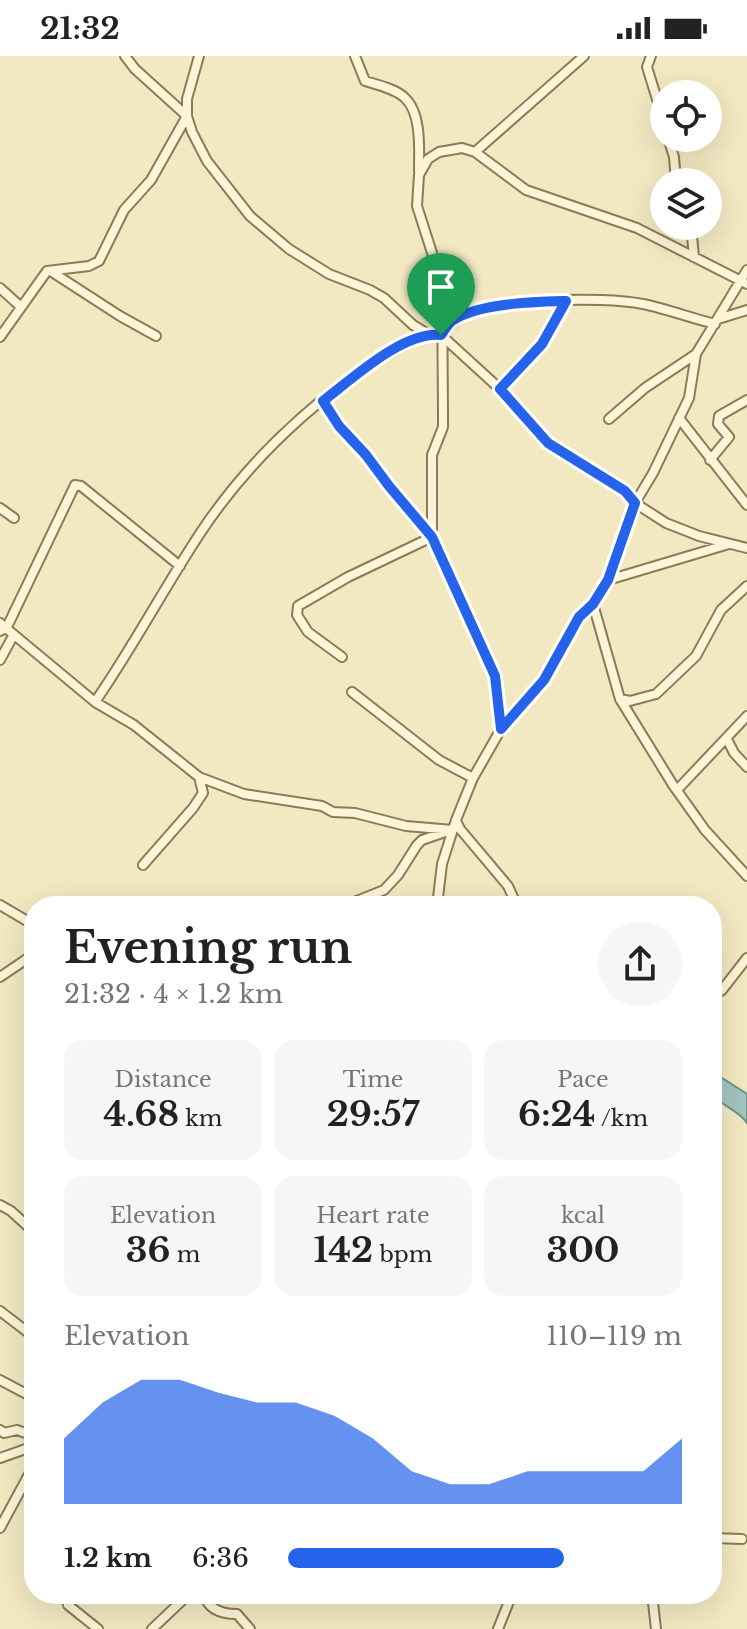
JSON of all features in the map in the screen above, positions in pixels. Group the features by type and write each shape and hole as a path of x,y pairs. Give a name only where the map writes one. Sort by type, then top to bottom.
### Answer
{"street":[{"path":"125,56 187,116"},
{"path":"199,56 187,99 187,116 192,132 207,161 250,216 289,249 329,274 370,290 384,298 413,325 428,334 441,335 500,389 548,443 625,491 635,503 666,523 699,536 747,548"},
{"path":"355,56 365,81 404,97 413,109 419,148 417,206 442,284 443,427 432,455 432,537"},
{"path":"475,152 584,56"},
{"path":"651,56 647,67 651,80"},
{"path":"0,337 44,274 89,266 99,261 124,210 151,180 187,116"},
{"path":"419,175 428,159 439,152 462,148 475,152 526,190 615,218 744,283"},
{"path":"692,240 694,257"},
{"path":"438,896 442,864 473,778 501,729 544,680 579,617 593,604 608,580 635,503 689,398 696,354 744,283 747,270"},
{"path":"51,271 156,336"},
{"path":"0,288 21,307"},
{"path":"500,389 542,344 566,301"},
{"path":"441,335 451,321 521,303 642,304 716,322 747,310"},
{"path":"95,702 224,499 252,467 323,401 370,365 428,334"},
{"path":"609,419 645,388 696,354"},
{"path":"710,460 729,436 718,424 719,416 747,400"},
{"path":"323,401 339,426 432,537 495,676 501,729"},
{"path":"679,418 747,505"},
{"path":"180,566 81,486 75,485 2,627 95,702 134,725 199,777 244,794 322,806 333,812 355,813 406,826 454,825 508,886 512,896"},
{"path":"0,508 14,518"},
{"path":"342,657 308,632 297,615 298,606 348,577 432,537"},
{"path":"608,580 730,543"},
{"path":"620,699 630,701 656,694 696,656 721,610 747,586"},
{"path":"593,604 620,699 705,830 747,876"},
{"path":"0,660 13,636"},
{"path":"352,692 439,760 473,778"},
{"path":"677,790 747,716"},
{"path":"727,739 734,753 747,767"},
{"path":"143,865 203,793 199,777"},
{"path":"369,896 384,890 422,840 454,825"},
{"path":"0,905 24,919"},
{"path":"722,990 747,958"},
{"path":"0,977 24,961"},
{"path":"0,1205 24,1223"},
{"path":"0,1311 24,1329"},
{"path":"0,1323 9,1317"},
{"path":"0,1380 24,1393"},
{"path":"0,1430 4,1433 17,1430 24,1432"},
{"path":"0,1458 24,1450"},
{"path":"0,1528 24,1484"},
{"path":"722,1538 742,1539"},
{"path":"152,1629 178,1604"},
{"path":"209,1604 219,1612 237,1614 250,1629"},
{"path":"498,1629 508,1604"},
{"path":"653,1604 656,1629"},
{"path":"68,1605 98,1629"}],"water":[{"path":"722,1078 747,1094 747,1123 722,1103"}],"route":[{"path":"566,301 542,344 500,389 548,443 625,491 635,503 608,580 593,604 579,617 544,680 501,729 495,676 432,537 379,470 339,426 323,401 401,346 428,334 441,335 451,321 477,312 521,303 566,301"}]}
